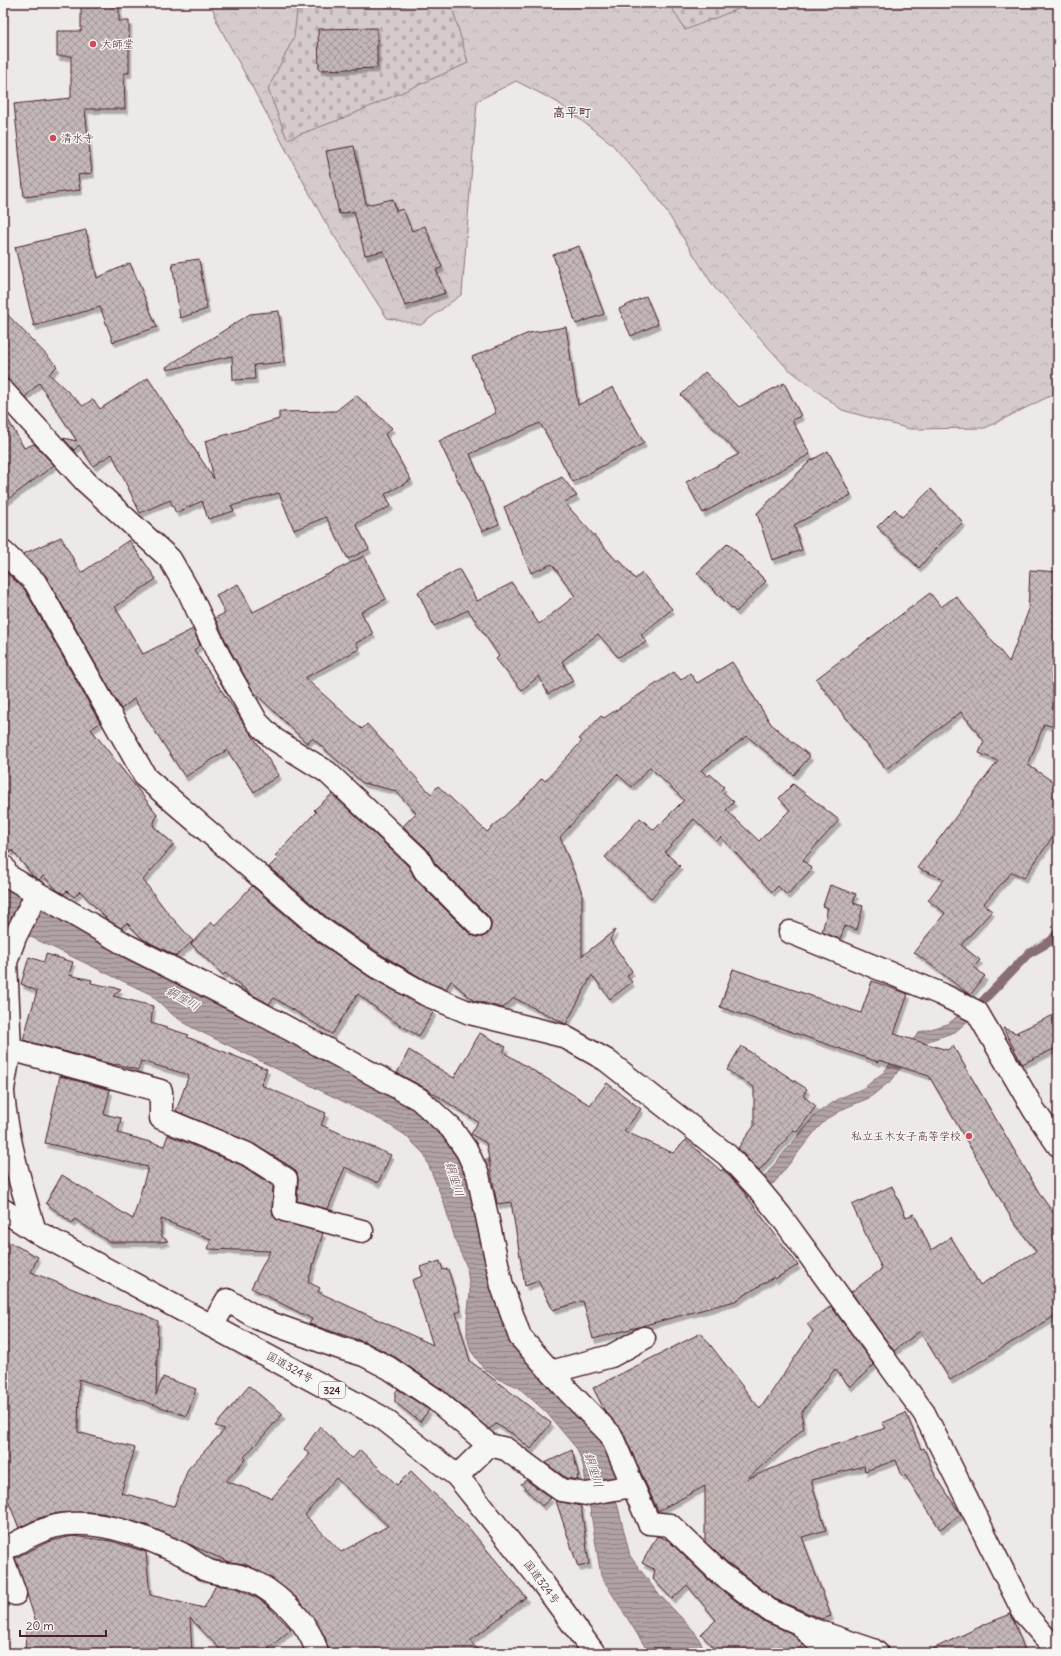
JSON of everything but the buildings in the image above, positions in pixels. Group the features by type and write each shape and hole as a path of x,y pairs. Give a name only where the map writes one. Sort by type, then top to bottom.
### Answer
{"main road":[{"path":"3,391 86,482 170,559 189,592 219,656 256,722 274,739 327,772 418,858 426,871 479,925"},
{"path":"3,552 35,582 146,778 320,928 375,966 426,994 470,1013 563,1036 606,1060 727,1155 756,1186 780,1215 924,1413 1024,1613 1058,1652"},
{"path":"3,866 8,876 128,946 245,1005 419,1099 451,1128 467,1152 478,1175 502,1286 520,1337 550,1372 611,1435 649,1523 670,1525 720,1572 770,1610 799,1623 873,1650 877,1653"},
{"path":"3,1089 10,1049 6,962 15,937 37,893"},
{"path":"790,932 941,994 977,1012 1034,1110 1058,1145"},
{"path":"10,1049 160,1091 160,1118 247,1154 286,1179 284,1210 362,1231"},
{"path":"3,1093 5,1122 17,1173 36,1231"},
{"name":"国道324号","path":"3,1210 36,1231 381,1417 456,1476 539,1578 594,1653"},
{"path":"212,1326 228,1300 259,1319 364,1355 389,1368 436,1400 489,1445 506,1449 561,1490 586,1494 633,1486"},
{"path":"550,1372 611,1356 644,1338"},
{"path":"456,1476 489,1445"},
{"path":"3,1550 36,1533 54,1526 71,1524 95,1526 135,1534 182,1555 209,1571 240,1576 265,1588 295,1613 315,1642 317,1653"},
{"path":"3,1560 15,1594"},
{"path":"799,1623 819,1650"}],"green space":[{"path":"211,3 1058,3 1058,392 985,428 910,429 842,410 786,367 714,287 658,198 611,143 557,102 516,81 477,101 462,294 421,325 387,318 324,220 217,22"},
{"path":"298,3 451,3 468,63 344,118 287,139 268,89 294,37"},
{"path":"669,3 753,3 685,30"}],"water":[{"name":"銅座川","path":"3,873 407,1100 477,1160 495,1160 725,1202 745,1185 765,1176 808,1123 819,1112 840,1098 864,1088 884,1072 920,1032 948,1024 961,1013 969,1020 955,1032 925,1042 898,1071 893,1079 869,1098 845,1108 826,1120 816,1130 774,1183 752,1193 728,1207 495,1166 480,1167 504,1319 592,1423 622,1478 615,1495 630,1556 656,1591 694,1631 707,1653 649,1653 601,1576 583,1465 577,1449 546,1412 518,1387 498,1379 484,1369 471,1351 467,1336 470,1292 467,1267 457,1245 443,1200 424,1154 405,1135 383,1121 191,1027 173,1015 150,994 3,923"}],"waterway":[{"path":"973,1010 1028,954 1051,941 1058,932"}],"place":[{"name":"大師堂","path":"93,44"},
{"name":"清水寺","path":"53,138"},
{"name":"私立玉木女子高等学校","path":"969,1136"}],"district":[{"name":"高平町","path":"572,112"}]}
